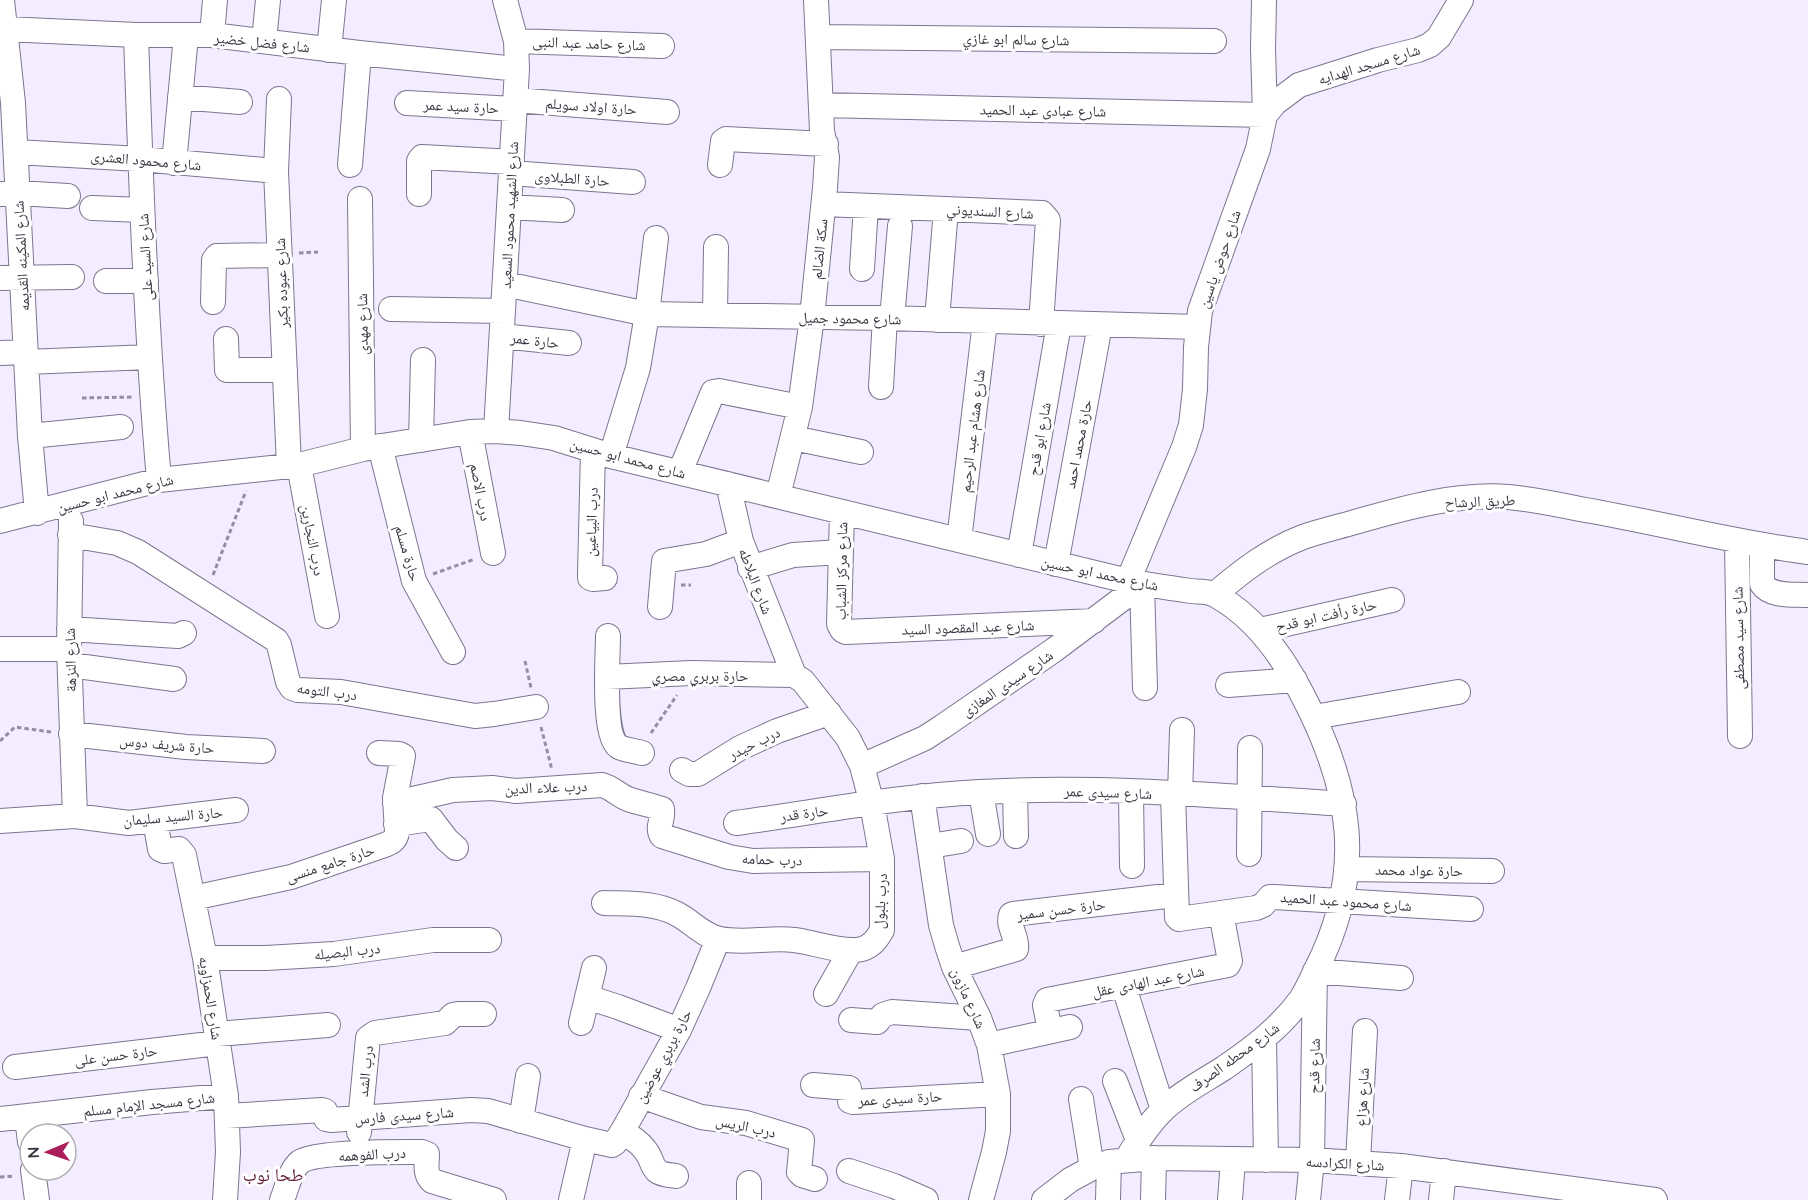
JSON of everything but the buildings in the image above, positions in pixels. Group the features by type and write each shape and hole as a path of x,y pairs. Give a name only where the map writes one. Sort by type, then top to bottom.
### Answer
{"street":[{"path":"212,35 215,0"},
{"path":"264,41 268,0"},
{"path":"329,50 333,0"},
{"name":"شارع الشهيد محمود السعيد","path":"496,431 517,69 516,41 505,0"},
{"name":"سكة الضالم","path":"778,496 800,407 824,204 827,157 822,131 816,0"},
{"name":"شارع حوض ياسين","path":"1135,582 1191,425 1200,311 1258,149 1265,115 1264,0"},
{"name":"شارع مسجد الهدايه","path":"1265,115 1280,99 1299,85 1430,45 1439,37 1461,0"},
{"name":"شارع فضل خضير","path":"3,16 136,35 212,35 329,50 517,69"},
{"name":"شارع المكينه القديمه","path":"3,16 7,103 16,152 9,193 11,278 26,357 37,513"},
{"name":"شارع السيد على","path":"136,35 142,210 159,480"},
{"path":"174,163 186,36"},
{"name":"شارع سالم ابو غازي","path":"818,37 1214,41"},
{"name":"شارع حامد عبد النبى","path":"516,41 662,46"},
{"path":"350,165 358,53"},
{"path":"180,97 240,102"},
{"name":"شارع عبوده بكير","path":"279,99 276,171 279,255 285,370 294,466"},
{"name":"حارة سيد عمر","path":"407,103 515,105"},
{"name":"حارة اولاد سويلم","path":"515,105 667,112"},
{"name":"شارع عبادى عبد الحميد","path":"821,105 1265,115"},
{"path":"720,165 723,141 726,139 826,144"},
{"name":"شارع محمود العشرى","path":"16,152 140,159 276,171"},
{"name":"حارة الطبلاوى","path":"419,194 419,160 422,157 633,183"},
{"path":"9,193 68,196"},
{"name":"شارع مهدى","path":"360,199 372,448"},
{"name":"شارع السنديوني","path":"824,204 1042,213 1048,220 1050,324"},
{"path":"862,270 866,206"},
{"path":"509,207 562,210"},
{"path":"92,208 142,210"},
{"path":"937,320 946,209"},
{"path":"881,387 900,226"},
{"path":"602,453 638,368 648,314 656,238"},
{"path":"715,315 716,247"},
{"path":"213,302 214,260 217,256 279,255"},
{"path":"11,278 72,277"},
{"path":"106,281 146,281"},
{"name":"شارع محمود جميل","path":"505,284 648,314 1198,327"},
{"path":"391,309 503,311"},
{"name":"شارع هشام عبد الرحيم","path":"959,540 986,322"},
{"name":"شارع ابو قدح","path":"1019,555 1050,324"},
{"name":"حارة محمد احمد","path":"1056,564 1100,325"},
{"name":"حارة عمر","path":"502,336 569,344"},
{"path":"226,339 227,370 285,370"},
{"path":"0,353 26,357 150,357"},
{"path":"421,440 423,360"},
{"path":"680,472 713,392 800,407"},
{"path":"30,436 122,427"},
{"name":"شارع محمد ابو حسين","path":"0,521 159,480 294,466 372,448 470,432 496,431 554,438 602,453 1056,564 1135,582 1215,594"},
{"name":"درب الاصم","path":"470,432 493,553"},
{"path":"793,438 861,452"},
{"name":"حارة مسلم","path":"372,448 414,580 453,652"},
{"name":"درب البياعين","path":"602,453 590,575 593,579 605,578"},
{"name":"درب النجارين","path":"294,466 327,616"},
{"name":"شارع البلاطه","path":"728,484 741,542 794,675"},
{"name":"طريق الرشاح","path":"1215,594 1251,564 1303,537 1431,503 1466,498 1506,497 1535,501 1615,515 1762,546 1808,552"},
{"name":"شارع النزهة","path":"72,503 69,648 75,816"},
{"name":"شارع مركز الشباب","path":"842,512 839,624 842,630"},
{"name":"درب التومه","path":"70,535 117,543 131,548 276,640 288,682 292,688 341,692 475,716 536,707"},
{"name":"شارع سيد مصطفى","path":"1737,541 1740,736"},
{"path":"660,606 664,561 706,554 741,542"},
{"path":"1762,546 1762,584 1765,588 1775,593 1808,595"},
{"path":"750,568 793,555 841,552"},
{"path":"1135,582 1145,688"},
{"name":"شارع سيدى المغازى","path":"862,766 925,738 1094,621 1135,582"},
{"name":"شارع محطه الصرف","path":"1124,1158 1163,1110 1187,1091 1225,1067 1285,1020 1303,997 1316,971 1335,927 1342,902 1348,838 1344,804 1332,761 1314,717 1280,655 1260,630 1215,594"},
{"name":"حارة رأفت ابو قدح","path":"1260,630 1392,600"},
{"name":"شارع عبد المقصود السيد","path":"842,630 846,632 1094,621"},
{"path":"0,649 69,648 178,636 184,633"},
{"path":"608,636 607,677 610,729 614,740 619,747 647,743"},
{"path":"69,648 174,679"},
{"name":"حارة بربري مصري","path":"607,677 691,673 794,675"},
{"name":"درب بلبول","path":"794,675 807,685 848,738 862,766 872,804 882,859 882,930 870,945 851,950"},
{"path":"1228,685 1295,680"},
{"path":"1314,717 1458,692"},
{"name":"درب حيدر","path":"682,770 689,774 698,774 740,748 777,731 829,713"},
{"path":"1175,895 1177,795 1182,730"},
{"name":"حارة شريف دوس","path":"71,734 186,747 263,751"},
{"path":"1250,748 1250,854"},
{"name":"حارة جامع منسى","path":"193,898 291,878 393,841 396,837 395,813 402,756 379,753"},
{"name":"درب علاء الدين","path":"395,813 453,790 492,788 516,791 602,785 614,789 629,800 662,809 659,829 665,837"},
{"path":"1015,791 1016,836"},
{"name":"شارع سيدى عمر","path":"872,804 922,796 1015,791 1131,792 1344,804"},
{"path":"981,792 988,834"},
{"path":"1131,792 1132,866"},
{"name":"شارع مازون","path":"922,796 941,925 954,967 979,1018 989,1045 998,1094 998,1131 981,1200"},
{"name":"حارة قدر","path":"736,823 872,804"},
{"name":"حارة السيد سليمان","path":"0,821 75,816 129,823 236,810"},
{"path":"395,813 431,819 456,848"},
{"name":"شارع الحمزاويه","path":"155,820 160,849 164,851 179,849 184,855 205,958 226,1106 228,1152 225,1200"},
{"name":"درب حمامه","path":"665,837 729,857 753,861 882,859"},
{"path":"930,846 961,841"},
{"name":"حارة عواد محمد","path":"1346,869 1492,871"},
{"name":"شارع محمود عبد الحميد","path":"1175,895 1179,919 1256,908 1263,905 1270,897 1471,909"},
{"name":"حارة حسن سمير","path":"954,967 1016,949 1017,944 1009,920 1013,914 1175,895"},
{"path":"604,903 663,908 678,914 706,934 718,939 794,940 851,950 826,994"},
{"name":"شارع عبد الهادى عقل","path":"989,1045 1060,1029 1046,1001 1228,965 1230,961 1221,913"},
{"name":"حارة بربري عوضين","path":"622,1132 679,1030 718,939"},
{"name":"درب البصيله","path":"205,958 266,958 334,954 433,940 489,940"},
{"path":"580,1023 594,968"},
{"path":"1316,971 1401,978"},
{"name":"شارع قدح","path":"1308,1200 1312,1160 1316,971"},
{"path":"1124,987 1163,1110"},
{"path":"587,997 618,1006 679,1030"},
{"path":"851,1020 877,1022 884,1015 892,1012 979,1018"},
{"name":"درب الشد","path":"358,1153 370,1035 445,1023 453,1015 458,1014 484,1014"},
{"name":"حارة حسن على","path":"15,1067 217,1038 328,1025"},
{"name":"شارع هزاع","path":"1358,1162 1365,1031"},
{"path":"1264,1038 1266,1160"},
{"path":"521,1121 528,1076"},
{"path":"1107,1200 1124,1158 1115,1081"},
{"name":"حارة سيدى عمر","path":"813,1085 849,1088 850,1101 854,1102 998,1094"},
{"name":"درب الريس","path":"641,1096 702,1117 746,1123 802,1140 799,1172 815,1179"},
{"path":"1081,1099 1153,1200"},
{"name":"شارع مسجد الإمام مسلم","path":"0,1119 152,1102 226,1106"},
{"name":"شارع سيدى فارس","path":"226,1106 322,1110 328,1120 471,1110 488,1111 585,1140"},
{"path":"27,1117 28,1122"},
{"path":"571,1200 585,1140 612,1145 622,1132 634,1138 644,1148 657,1171 676,1176"},
{"name":"درب الفوهمه","path":"282,1200 292,1172 301,1161 309,1158 358,1153 425,1152 427,1154 426,1171 432,1181 494,1200"},
{"path":"1044,1200 1070,1180 1124,1158"},
{"name":"شارع الكرادسه","path":"1124,1158 1358,1162 1444,1172 1516,1191 1655,1200"},
{"path":"1230,1200 1233,1160"},
{"path":"1397,1200 1401,1166"},
{"path":"849,1171 894,1186 926,1200"},
{"path":"1441,1200 1444,1172"},
{"path":"35,1182 37,1200"}],"path":[{"path":"82,398 152,396"},
{"path":"206,595 254,470"},
{"path":"414,580 493,553"},
{"path":"647,743 691,673"},
{"path":"0,741 15,727 71,734"}],"district":[{"name":"طحا نوب","path":"273,1174"}]}
